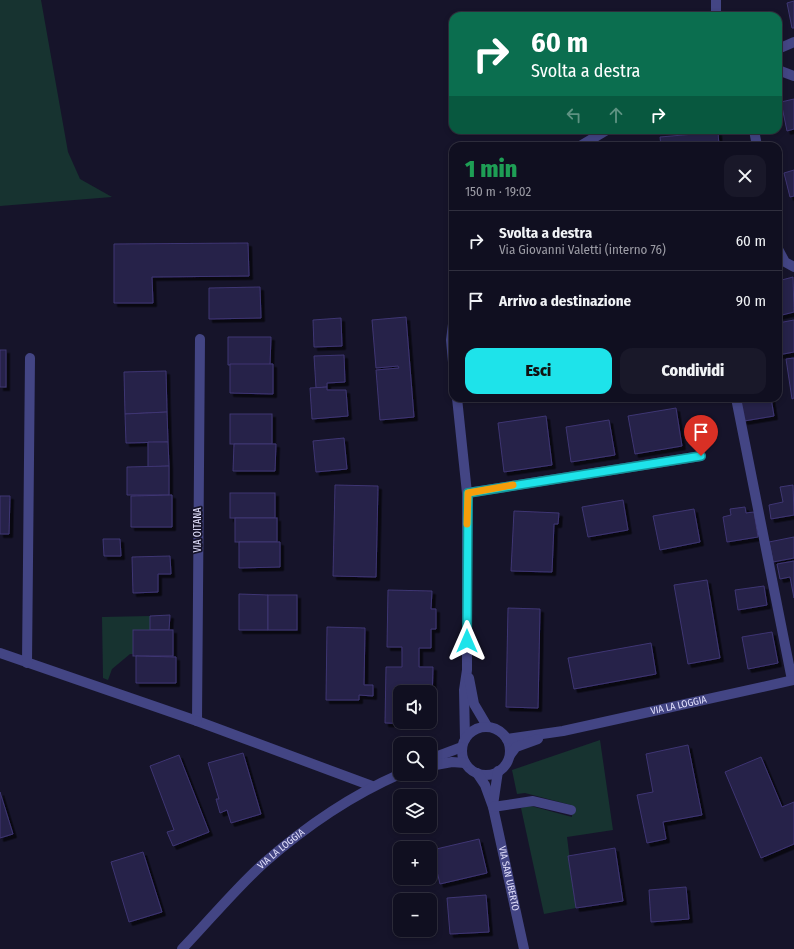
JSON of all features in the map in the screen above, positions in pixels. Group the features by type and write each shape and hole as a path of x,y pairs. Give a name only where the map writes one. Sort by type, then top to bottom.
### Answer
{"street":[{"path":"716,0 716,12"},
{"path":"782,47 794,42"},
{"path":"782,72 794,76"},
{"path":"587,142 600,134"},
{"path":"782,256 785,262 794,267"},
{"name":"VIA OITANA","path":"197,720 200,339"},
{"path":"27,663 30,358"},
{"path":"457,402 468,493 467,670 464,690 463,743 465,763"},
{"path":"737,402 793,680"},
{"path":"468,493 701,456"},
{"path":"0,653 197,720 372,786"},
{"path":"467,670 474,704 487,726"},
{"name":"VIA LA LOGGIA","path":"498,771 516,747 563,731 793,680"},
{"path":"437,756 463,743 474,730 487,726 495,728 507,738 510,755"},
{"name":"VIA LA LOGGIA","path":"507,738 563,731"},
{"path":"437,765 452,762 465,763 478,773 485,775 498,771"},
{"name":"VIA SAN UBERTO","path":"493,807 498,771"},
{"name":"VIA SAN UBERTO","path":"478,773 485,785 493,807 524,949"},
{"name":"VIA LA LOGGIA","path":"182,949 263,864 334,808 372,786 393,777"},
{"path":"493,807 533,801 556,805 571,810"}],"green space":[{"path":"0,0 41,0 68,152 80,179 112,197 0,206"},
{"path":"150,616 150,630 133,630 133,654 130,654 112,669 108,680 103,678 102,617"},
{"path":"600,740 613,830 567,837 576,908 544,914 521,808 531,806 572,817 571,805 525,793 517,794 512,770"}],"building":[{"path":"794,1 794,28 792,28 787,3"},
{"path":"794,99 794,129 787,131 782,102"},
{"path":"695,134 718,134 719,142 661,142 660,137"},
{"path":"794,170 794,196 790,197 784,173"},
{"path":"248,243 249,276 152,277 153,303 114,303 114,244"},
{"path":"793,277 794,312 782,315 782,280"},
{"path":"260,287 261,318 209,319 209,288"},
{"path":"406,317 414,417 380,420 376,370 399,368 398,366 376,368 372,320"},
{"path":"341,318 342,346 314,347 313,320"},
{"path":"794,320 794,352 782,354 782,322"},
{"path":"228,337 271,337 270,365 228,365"},
{"path":"0,350 6,350 6,387 0,387"},
{"path":"344,355 345,382 327,383 327,387 316,388 314,356"},
{"path":"794,358 794,398 792,399 786,359"},
{"path":"230,364 273,364 273,394 230,393"},
{"path":"166,371 167,412 125,414 124,372"},
{"path":"327,387 327,390 346,390 348,416 312,419 310,388"},
{"path":"741,402 772,402 774,416 744,421"},
{"path":"676,408 682,446 635,454 628,416"},
{"path":"167,412 168,442 126,443 125,414"},
{"path":"230,414 272,414 272,444 230,444"},
{"path":"546,416 552,465 504,472 498,423"},
{"path":"609,420 615,455 571,462 566,427"},
{"path":"344,438 347,469 316,472 313,441"},
{"path":"148,442 168,442 169,466 148,467"},
{"path":"234,444 276,444 275,471 233,471"},
{"path":"169,466 169,495 127,495 127,467"},
{"path":"335,485 378,486 376,577 333,576"},
{"path":"793,485 794,515 771,519 769,505 783,502 780,487"},
{"path":"230,493 275,493 275,518 230,518"},
{"path":"172,495 172,527 131,527 131,496"},
{"path":"0,496 10,496 9,534 0,534"},
{"path":"623,500 628,530 588,537 582,507"},
{"path":"745,507 746,513 754,512 758,537 727,542 723,517 731,515 730,509"},
{"path":"694,509 700,542 660,550 653,516"},
{"path":"514,511 559,513 558,524 554,524 552,572 511,571"},
{"path":"235,518 277,518 277,542 235,542"},
{"path":"794,537 794,558 773,562 769,542"},
{"path":"103,539 120,539 121,556 104,556"},
{"path":"239,542 280,542 280,567 239,568"},
{"path":"170,556 171,574 158,574 158,592 133,593 132,557"},
{"path":"794,561 794,598 790,577 780,579 777,564"},
{"path":"707,580 720,658 688,664 674,585"},
{"path":"764,586 767,605 738,610 735,590"},
{"path":"388,590 432,591 431,609 436,609 436,629 431,629 431,648 419,648 419,667 433,667 433,685 393,685 393,723 385,723 386,667 402,667 402,647 387,647"},
{"path":"239,594 268,595 268,630 239,630"},
{"path":"268,595 297,595 297,630 268,630"},
{"path":"508,608 540,609 538,708 506,707"},
{"path":"170,615 169,630 150,630 150,616"},
{"path":"327,627 365,628 364,685 373,685 373,696 359,695 359,700 326,700"},
{"path":"133,630 173,630 173,656 133,656"},
{"path":"772,632 778,663 748,669 742,637"},
{"path":"651,643 656,674 574,689 568,658"},
{"path":"136,656 176,657 176,683 136,683"},
{"path":"688,745 702,815 663,822 666,839 647,843 637,795 653,792 646,754"},
{"path":"243,753 261,814 231,823 227,810 220,813 216,799 219,799 208,763"},
{"path":"179,755 209,832 173,846 167,832 174,830 150,766"},
{"path":"761,757 782,807 794,802 794,844 761,858 725,772"},
{"path":"0,792 13,834 0,838"},
{"path":"479,839 487,873 440,884 437,871 437,849"},
{"path":"615,848 623,901 576,908 568,856"},
{"path":"143,852 162,912 129,922 111,862"},
{"path":"686,887 689,919 651,922 649,890"},
{"path":"486,895 489,932 450,934 447,898"}],"slow traffic":[{"path":"467,524 468,493 513,485"}],"route":[{"path":"467,641 468,493 701,456"}]}
